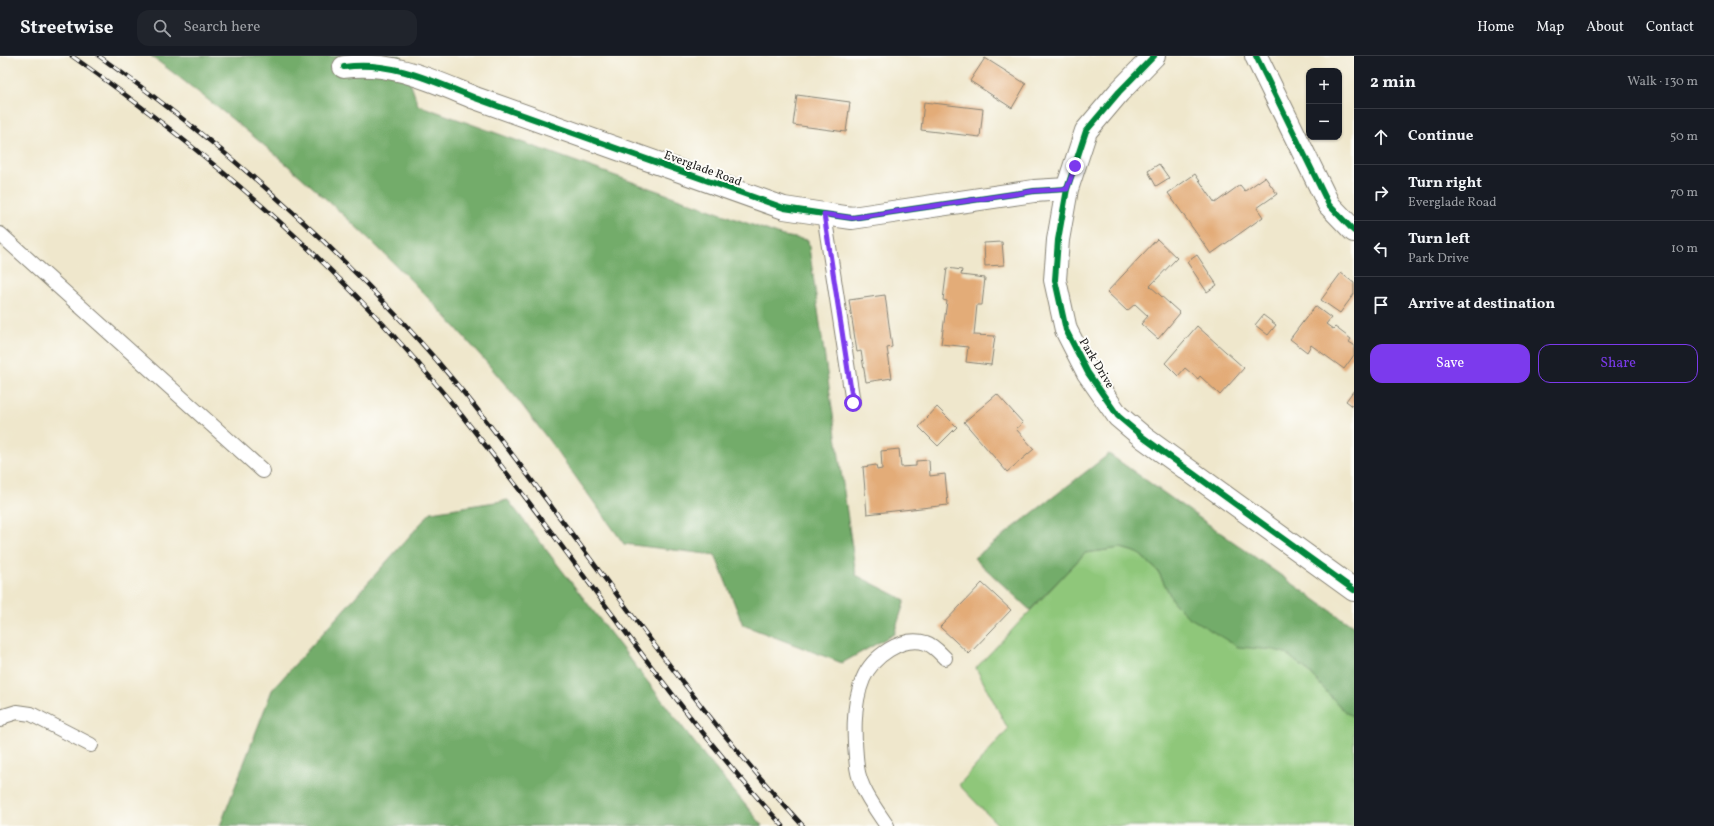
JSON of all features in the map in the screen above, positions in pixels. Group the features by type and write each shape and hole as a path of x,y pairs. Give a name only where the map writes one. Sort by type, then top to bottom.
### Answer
{"street":[{"name":"Park Drive","path":"1154,56 1119,92 1086,131 1067,189 1058,240 1055,280 1066,330 1088,373 1118,416 1156,447 1354,590"},
{"path":"1256,56 1329,205 1354,231"},
{"name":"Everglade Road","path":"344,67 356,65 392,68 418,76 475,98 784,208 852,218 1034,191 1067,189"}],"lane":[{"path":"824,214 853,403"},
{"path":"0,234 263,471"},
{"path":"887,826 870,802 858,768 855,727 858,700 863,679 884,654 899,644 915,640 928,643 945,658"},
{"path":"0,720 4,716 17,712 31,714 92,745"}],"green space":[{"path":"151,56 401,56 418,105 783,236 808,240 856,575 905,600 894,634 842,663 743,625 715,555 624,544 518,400 435,305 391,260 298,175 201,94"},
{"path":"1109,454 1354,627 1354,717 1345,712 1307,670 1285,653 1274,650 1238,647 1187,616 1174,603 1158,571 1138,553 1121,548 1085,553 1030,610 974,558"},
{"path":"508,500 704,755 763,826 220,826 272,690 431,512"},
{"path":"1121,548 1138,553 1158,571 1174,603 1285,653 1307,670 1345,712 1354,717 1354,826 999,826 959,785 1008,729 976,668 1085,553"}],"building":[{"path":"985,58 1026,84 1012,108 970,81"},
{"path":"797,95 850,102 846,132 793,125"},
{"path":"924,102 983,109 980,137 921,130"},
{"path":"1159,164 1169,178 1156,186 1148,171"},
{"path":"1195,174 1215,203 1240,185 1245,191 1265,177 1277,194 1257,208 1263,217 1211,254 1168,193"},
{"path":"1157,239 1177,258 1150,286 1180,313 1158,339 1141,324 1148,316 1135,304 1127,311 1107,292"},
{"path":"1002,242 1004,265 985,266 984,243"},
{"path":"1197,255 1217,285 1207,292 1187,262"},
{"path":"947,268 962,270 961,275 985,278 982,305 977,305 974,335 995,336 991,365 966,362 968,347 941,344 947,301 943,300"},
{"path":"1341,273 1354,283 1354,294 1340,313 1321,300"},
{"path":"885,295 892,347 887,348 892,378 866,382 861,351 857,352 849,300"},
{"path":"1315,306 1331,318 1326,324 1333,329 1335,327 1351,339 1349,342 1354,345 1354,355 1344,369 1311,345 1307,352 1290,339"},
{"path":"1263,315 1276,325 1268,335 1255,325"},
{"path":"1197,326 1244,368 1220,395 1200,376 1198,379 1185,368 1178,376 1165,363"},
{"path":"1354,390 1354,407 1346,401"},
{"path":"997,394 1023,423 1016,429 1034,449 1007,472 964,422"},
{"path":"937,407 957,427 938,446 919,427"},
{"path":"899,449 901,467 916,466 916,461 929,460 930,476 945,474 948,505 867,514 863,467 876,465 877,470 882,469 881,451"},
{"path":"982,583 1011,610 969,654 940,627"}],"railway":[{"path":"72,56 175,133 225,174 320,259 365,305 450,401 533,507 654,670 738,776 783,826"},
{"path":"99,56 200,133 248,173 296,215 386,304 469,399 511,452 673,670 758,775 803,826"}],"cycle path":[{"path":"1154,56 1119,92 1086,131 1067,189 1058,240 1055,280 1066,330 1088,373 1118,416 1144,438 1354,590"},
{"path":"1256,56 1329,205 1354,231"},
{"path":"344,67 378,66 395,69 427,79 475,98 784,208 852,218 1034,191 1067,189"}],"route":[{"path":"853,403 824,214 852,218 1034,191 1067,189 1075,166"}]}
